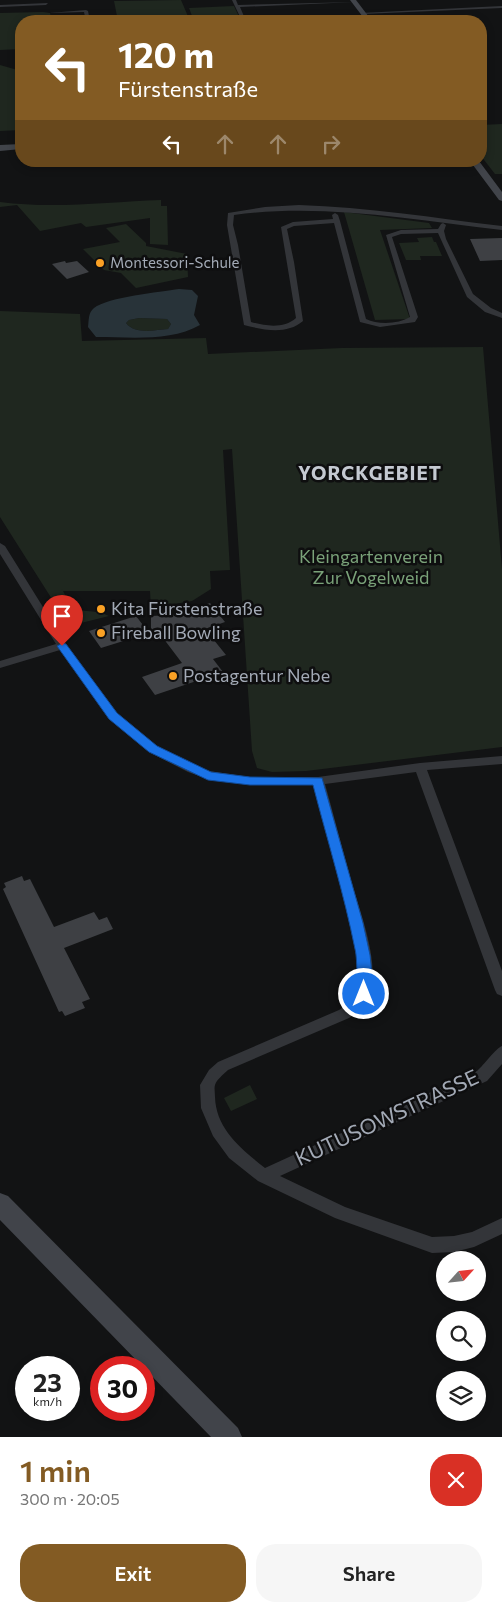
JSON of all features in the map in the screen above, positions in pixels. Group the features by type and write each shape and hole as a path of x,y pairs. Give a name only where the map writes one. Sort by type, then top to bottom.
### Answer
{"street":[{"path":"234,0 241,15"},
{"path":"237,6 354,1 363,13 502,7"},
{"path":"0,6 46,2 47,11 50,13 86,11 87,15"},
{"path":"0,148 15,147"},
{"path":"479,167 502,198"},
{"path":"337,221 293,224 283,228 291,262 300,319 289,326 264,327 247,323 235,245 230,225 231,213 271,208 334,208 502,228"},
{"path":"334,208 364,320 375,324 407,322 414,317 388,236 401,232 441,231"},
{"path":"444,221 441,231 470,295 483,306 502,316"},
{"path":"0,546 62,646 113,716 153,749 208,776 250,781 318,780 420,767 502,760"},
{"path":"0,665 62,646"},
{"path":"420,767 502,990"},
{"name":"KUTUSOWSTRASSE","path":"318,780 363,955 366,982 364,994 357,1004 344,1014 223,1066 214,1074 208,1085 208,1108 218,1132 234,1152 264,1176 341,1214 432,1245 454,1244 474,1239 502,1226"},
{"name":"KUTUSOWSTRASSE","path":"264,1176 482,1076 493,1066 502,1052"},
{"path":"0,1204 229,1437"}],"green space":[{"path":"181,0 187,15 117,15 114,1"},
{"path":"234,6 238,15 192,15 189,8"},
{"path":"43,12 50,13 50,15 15,15 15,49 0,50 0,13"},
{"path":"0,65 15,69 15,130 0,131"},
{"path":"502,124 502,174 495,174 487,164 487,125"},
{"path":"161,200 161,206 167,206 168,245 150,244 150,218 86,227 81,223 40,231 17,205 0,207 0,202 60,205"},
{"path":"344,212 429,223 432,228 380,230 410,319 375,320"},
{"path":"126,224 146,243 146,246 187,254 188,277 136,288 121,273 104,270 83,249 120,242 106,228"},
{"path":"432,237 442,256 420,256 421,260 406,260 399,243 419,242 417,238"},
{"name":"Kleingartenverein Zur Vogelweid","path":"0,311 80,314 82,341 206,338 208,354 342,348 483,347 502,569 502,747 306,771 272,772 257,768 252,751 232,449 223,450 230,570 210,571 211,589 192,601 151,608 150,591 63,591 73,606 84,611 102,613 109,616 69,626 0,517"},
{"path":"139,318 167,319 171,324 168,329 146,331 130,327 126,323 129,320"},
{"path":"250,1085 257,1099 231,1111 224,1098"}],"shaded area":[{"path":"179,289 192,290 198,296 194,315 200,325 189,330 176,334 150,337 96,337 88,327 91,312 101,304 147,293","holes":["139,318 167,319 171,324 168,329 146,331 135,329 126,323 129,320"]}],"building":[{"path":"502,238 502,260 480,261 470,239"},
{"path":"65,261 66,263 77,261 89,272 67,279 52,264"},
{"path":"210,603 225,622 205,629 226,655 213,659 223,672 155,695 142,677 182,663 157,630 151,632 151,616 172,615"},
{"path":"136,616 149,633 101,648 89,631"},
{"path":"22,876 24,881 30,879 54,927 94,912 99,920 107,917 113,929 64,948 90,999 82,1002 85,1008 65,1016 62,1011 59,1012 3,889 6,887 4,883"}],"place":[{"name":"Montessori-Schule","path":"100,263"},
{"name":"Kita Fürstenstraße","path":"101,609"},
{"name":"Fireball Bowling","path":"101,633"},
{"name":"Postagentur Nebe","path":"173,676"}],"district":[{"name":"YORCKGEBIET","path":"370,473"}],"route":[{"path":"62,646 113,716 153,749 208,776 250,781 318,780 363,955 366,982 364,994"}]}
